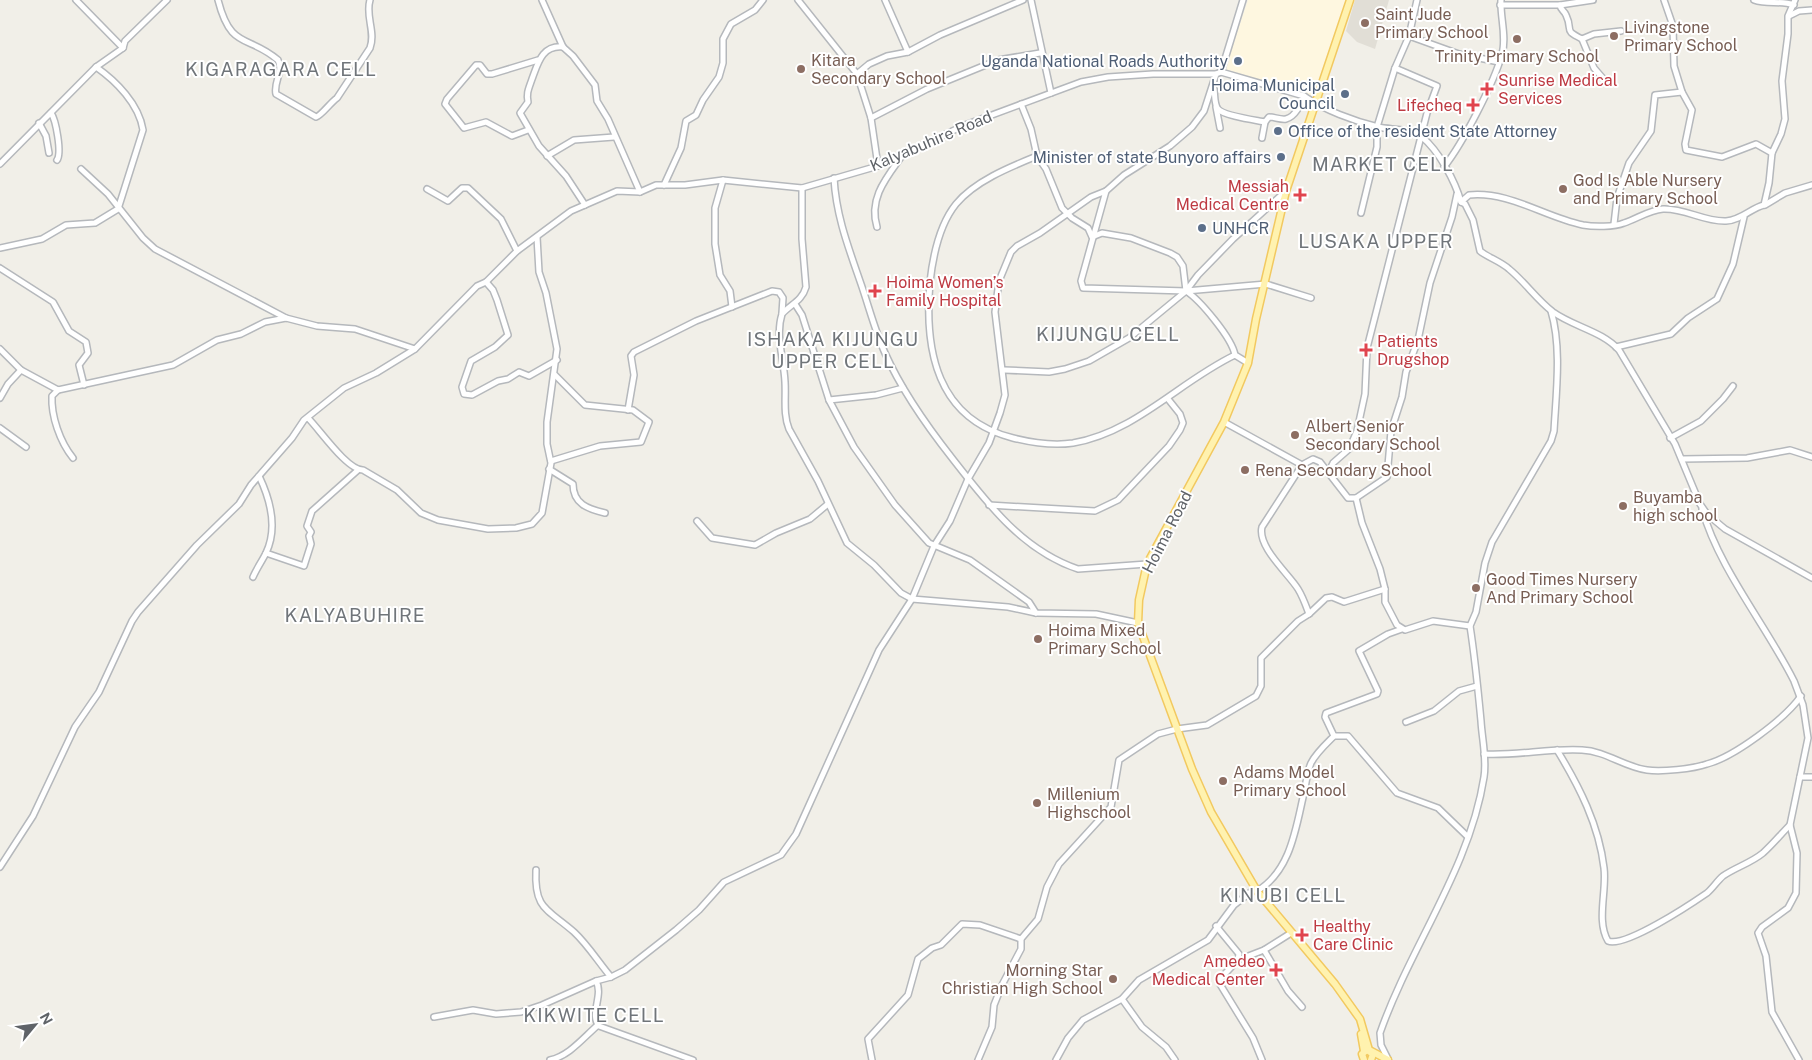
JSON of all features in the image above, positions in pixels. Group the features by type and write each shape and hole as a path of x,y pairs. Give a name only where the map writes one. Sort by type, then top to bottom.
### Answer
{"main road":[{"name":"Hoima Road","path":"1350,0 1286,191 1266,284 1256,319 1248,363 1224,422 1147,564 1139,600 1138,623 1202,794 1236,858 1257,889 1331,978 1354,1011 1368,1051"},
{"path":"1368,1051 1387,1059"},
{"path":"1368,1051 1371,1060 1387,1059"},
{"path":"1364,1060 1362,1056 1368,1051"}],"street":[{"path":"76,0 123,48"},
{"path":"0,164 96,67 123,48 125,41 167,0"},
{"path":"218,0 224,20 239,39 278,60 281,68 275,88 276,94 316,117 322,115 328,103 336,98 370,48 372,38 368,11 370,0"},
{"path":"542,0 563,46 591,78 598,92 597,101 608,119 614,137 640,192"},
{"path":"664,185 681,148 686,121 696,115 703,100 719,77 723,63 723,39 731,24 755,10 763,0"},
{"path":"798,0 857,74 870,118 878,166"},
{"path":"885,0 908,52"},
{"path":"857,74 869,64 888,56 908,52 940,35 1023,0"},
{"path":"1031,0 1040,52 1050,93"},
{"path":"434,1016 473,1010 496,1014 521,1012 542,1005 596,981 611,978 651,951 666,935 676,930 699,910 724,882 781,855 796,834 878,650 912,599 934,546 950,521 968,479 989,443 1005,395 1004,370 995,312 998,286 1011,252 1017,246 1068,215 1091,197 1106,191 1124,175 1170,146 1192,127 1204,111 1243,0"},
{"path":"1361,213 1377,147 1377,127 1395,68 1410,36 1417,0"},
{"path":"1444,167 1460,144 1499,62 1503,44 1500,2 1560,5 1593,0"},
{"path":"1664,0 1672,26 1673,54 1682,92 1692,110 1685,144 1686,150 1722,157 1756,144 1772,153"},
{"path":"1754,0 1762,3 1794,2 1788,16 1781,86 1785,119 1781,134 1772,153 1770,183 1764,205"},
{"path":"1560,5 1567,16 1571,35 1582,39 1594,34 1621,31"},
{"path":"1788,16 1799,11 1812,10"},
{"path":"1410,36 1459,54 1499,62"},
{"path":"1582,39 1594,68 1607,83"},
{"path":"563,46 555,46 538,60 527,94 528,102 520,112 528,130 547,156 566,176 585,205"},
{"path":"870,118 926,89 998,60 1040,52"},
{"path":"528,130 512,136 486,122 464,128 448,110 446,101 476,65 480,65 487,74 492,74 538,60"},
{"path":"0,248 42,239 66,225 94,223 118,209 143,130 140,118 119,85 96,67"},
{"path":"1328,473 1333,463 1349,449 1357,431 1365,394 1367,348 1422,136 1437,86 1395,68"},
{"name":"Kalyabuhire Road","path":"0,868 33,816 75,727 100,692 132,621 198,544 240,504 259,476 292,438 304,420 344,388 376,373 416,349 477,286 486,282 517,251 571,211 616,191 640,192 656,185 685,185 723,180 802,188 878,166 965,126 1050,93 1081,82 1108,77 1218,73 1304,96 1316,104 1377,127 1422,136"},
{"path":"1214,86 1220,128"},
{"path":"1614,224 1617,198 1629,163 1651,131 1654,95 1682,92"},
{"path":"1262,138 1264,122 1269,117 1287,119 1301,105 1304,96"},
{"path":"1022,104 1037,156 1046,169 1060,203 1068,215 1088,228 1092,238"},
{"path":"1216,104 1219,110 1226,114 1264,122"},
{"path":"50,113 55,123 60,155 57,160"},
{"path":"40,123 46,136 49,154"},
{"path":"1422,136 1444,167 1458,191 1461,202 1465,204 1473,220 1480,251 1494,257 1512,271 1552,311 1575,325 1606,339 1616,347 1682,459 1710,534 1778,650 1801,696 1808,738 1790,825 1797,852 1796,893 1788,908 1762,927 1758,933 1766,956 1772,1012 1799,1060"},
{"path":"547,156 578,139 590,140 614,137"},
{"path":"877,226 873,213 876,197 905,153"},
{"path":"1037,156 984,182 957,202 940,234 932,269 928,320 930,340 938,373 944,388 960,409 992,433 1036,444 1073,443 1118,427 1168,399 1218,363 1235,355"},
{"path":"81,169 108,194 118,209 149,244 168,257 286,318 317,326 355,329 416,349"},
{"path":"834,178 837,209 846,241 884,352 923,420 988,505 1004,522 1030,543 1069,566 1078,569 1147,564"},
{"path":"723,180 715,208 715,244 720,275 730,291 732,307"},
{"path":"1461,202 1469,195 1496,196 1582,225 1622,224 1653,211 1663,209 1686,211 1715,220 1744,217 1785,193 1812,185"},
{"path":"427,189 448,201 462,188 468,188 500,219 517,251"},
{"path":"782,314 804,294 806,287 802,239 802,188"},
{"path":"1106,191 1081,281 1083,288 1186,291 1266,284 1311,298"},
{"path":"1004,370 1049,372 1089,361 1143,328 1186,291 1198,275 1232,239 1286,191"},
{"path":"1309,614 1298,589 1285,574 1260,533 1271,511 1302,465 1313,459 1317,460 1346,497 1356,498 1388,477 1391,431 1402,397 1406,372 1418,340 1430,283 1452,217 1458,191"},
{"path":"1616,347 1668,335 1688,318 1717,299 1733,264 1744,217"},
{"path":"1092,238 1102,233 1131,238 1177,257 1183,266 1186,291 1195,297 1224,333 1234,347 1235,355"},
{"path":"308,418 334,450 358,470 363,470 396,490 429,517 488,529 526,526 537,520 544,507 551,461 547,444 547,422 557,360 554,329 539,272 537,238"},
{"path":"0,268 53,302 69,331 86,342 88,353 79,364 84,385"},
{"path":"486,282 497,300 508,335 495,347 471,360 462,387 464,394 472,395 519,372 529,376 557,360"},
{"path":"628,410 634,375 631,354 680,327 776,291 783,298 780,340 787,424 826,507 832,513 850,546 874,565 901,593 912,599 1008,606 1036,613 1082,612 1138,623"},
{"path":"795,304 802,315 829,400 873,476 910,524 934,546 970,560 1029,602 1036,613"},
{"path":"1387,1059 1381,1046 1382,1029 1417,946 1438,909 1467,836 1484,777 1484,754 1470,626 1476,612 1482,575 1492,542 1551,441 1554,431 1558,373 1552,311"},
{"path":"73,458 56,426 52,396 58,390 173,365 217,340 241,334 265,322 286,318"},
{"path":"0,349 22,370 58,390"},
{"path":"1235,355 1248,363"},
{"path":"0,398 8,384 22,370"},
{"path":"551,461 600,446 641,442 649,421 633,410 585,405 555,375"},
{"path":"1670,438 1701,421 1724,399 1733,386"},
{"path":"829,400 876,395 903,388"},
{"path":"988,505 1095,511 1118,500 1169,446 1180,430 1182,423 1180,414 1168,399"},
{"path":"1224,422 1302,465"},
{"path":"0,428 26,448"},
{"path":"1682,459 1747,458 1790,450 1812,457"},
{"path":"549,469 573,484 578,500 583,506 605,513"},
{"path":"266,553 304,566 311,544 309,536 311,532 307,526 312,511 358,470"},
{"path":"253,577 266,553 271,530 271,510 267,492 259,476"},
{"path":"1356,498 1362,523 1374,549 1386,589 1385,602 1391,616 1402,629"},
{"path":"1700,504 1716,523 1724,529 1812,578"},
{"path":"697,522 712,538 755,545 776,533 810,519 826,507"},
{"path":"978,1060 992,1027 994,1005 1021,949 1021,939 1038,919 1048,887 1059,864 1110,807 1119,760 1158,734 1207,725 1256,696 1260,686 1261,658 1298,621 1329,597 1344,602 1386,589"},
{"path":"1334,736 1325,717 1326,713 1359,702 1377,694 1378,691 1359,651 1388,634 1433,621 1470,626"},
{"path":"1406,722 1434,711 1460,691 1477,686"},
{"path":"1484,754 1505,755 1540,750 1584,750 1610,755 1644,770 1652,771 1707,764 1729,754 1767,729 1788,713 1801,696"},
{"path":"1056,1060 1078,1025 1088,1017 1122,999 1139,980 1208,940 1214,933 1216,926 1220,924 1234,905 1270,882 1288,854 1299,821 1300,805 1311,763 1334,736 1348,736 1397,793 1438,808 1467,836"},
{"path":"1557,750 1592,818 1604,869 1604,932 1608,941 1612,943 1622,941 1645,930 1707,892 1724,876 1751,862 1763,853 1790,825"},
{"path":"1800,777 1812,777"},
{"path":"536,870 535,891 543,906 574,932 611,978"},
{"path":"872,1060 868,1039 908,995 915,964 920,957 941,945 962,924 980,925 1021,939"},
{"path":"1216,926 1239,954 1238,960"},
{"path":"1262,1060 1253,1038 1218,981 1238,960 1264,950 1291,932"},
{"path":"1264,950 1288,991 1302,1007"},
{"path":"596,981 599,988 595,1021 598,1025 693,1060"},
{"path":"1122,999 1142,1027 1166,1047 1175,1060"},
{"path":"550,1060 568,1054 580,1039 598,1025"}],"shaded area":[{"path":"1248,0 1346,0 1313,96 1225,69"},
{"name":"Saint Jude Primary School","path":"1355,0 1389,0 1375,49 1357,42 1346,31"}],"place":[{"name":"Saint Jude Primary School","path":"1365,23"},
{"name":"Livingstone Primary School","path":"1614,36"},
{"name":"Trinity Primary School","path":"1517,39"},
{"name":"Uganda National Roads Authority","path":"1238,61"},
{"name":"Kitara Secondary School","path":"801,69"},
{"name":"Sunrise Medical Services","path":"1487,89"},
{"name":"Hoima Municipal Council","path":"1345,94"},
{"name":"Lifecheq","path":"1473,105"},
{"name":"Office of the resident State Attorney","path":"1278,131"},
{"name":"Minister of state Bunyoro affairs","path":"1281,157"},
{"name":"God Is Able Nursery and Primary School","path":"1563,189"},
{"name":"Messiah Medical Centre","path":"1300,195"},
{"name":"UNHCR","path":"1202,228"},
{"name":"Hoima Women’s Family Hospital","path":"875,291"},
{"name":"Patients Drugshop","path":"1366,350"},
{"name":"Albert Senior Secondary School","path":"1295,435"},
{"name":"Rena Secondary School","path":"1245,470"},
{"name":"Buyamba high school","path":"1623,506"},
{"name":"Good Times Nursery And Primary School","path":"1476,588"},
{"name":"Hoima Mixed Primary School","path":"1038,639"},
{"name":"Adams Model Primary School","path":"1223,781"},
{"name":"Millenium Highschool","path":"1037,803"},
{"name":"Healthy Care Clinic","path":"1302,935"},
{"name":"Amedeo Medical Center","path":"1276,970"},
{"name":"Morning Star Christian High School","path":"1113,979"}],"district":[{"name":"KIGARAGARA CELL","path":"281,69"},
{"name":"MARKET CELL","path":"1383,164"},
{"name":"LUSAKA UPPER","path":"1376,241"},
{"name":"KIJUNGU CELL","path":"1108,334"},
{"name":"ISHAKA KIJUNGU UPPER CELL","path":"833,350"},
{"name":"KALYABUHIRE","path":"355,615"},
{"name":"KINUBI CELL","path":"1283,895"},
{"name":"KIKWITE CELL","path":"594,1015"}]}
